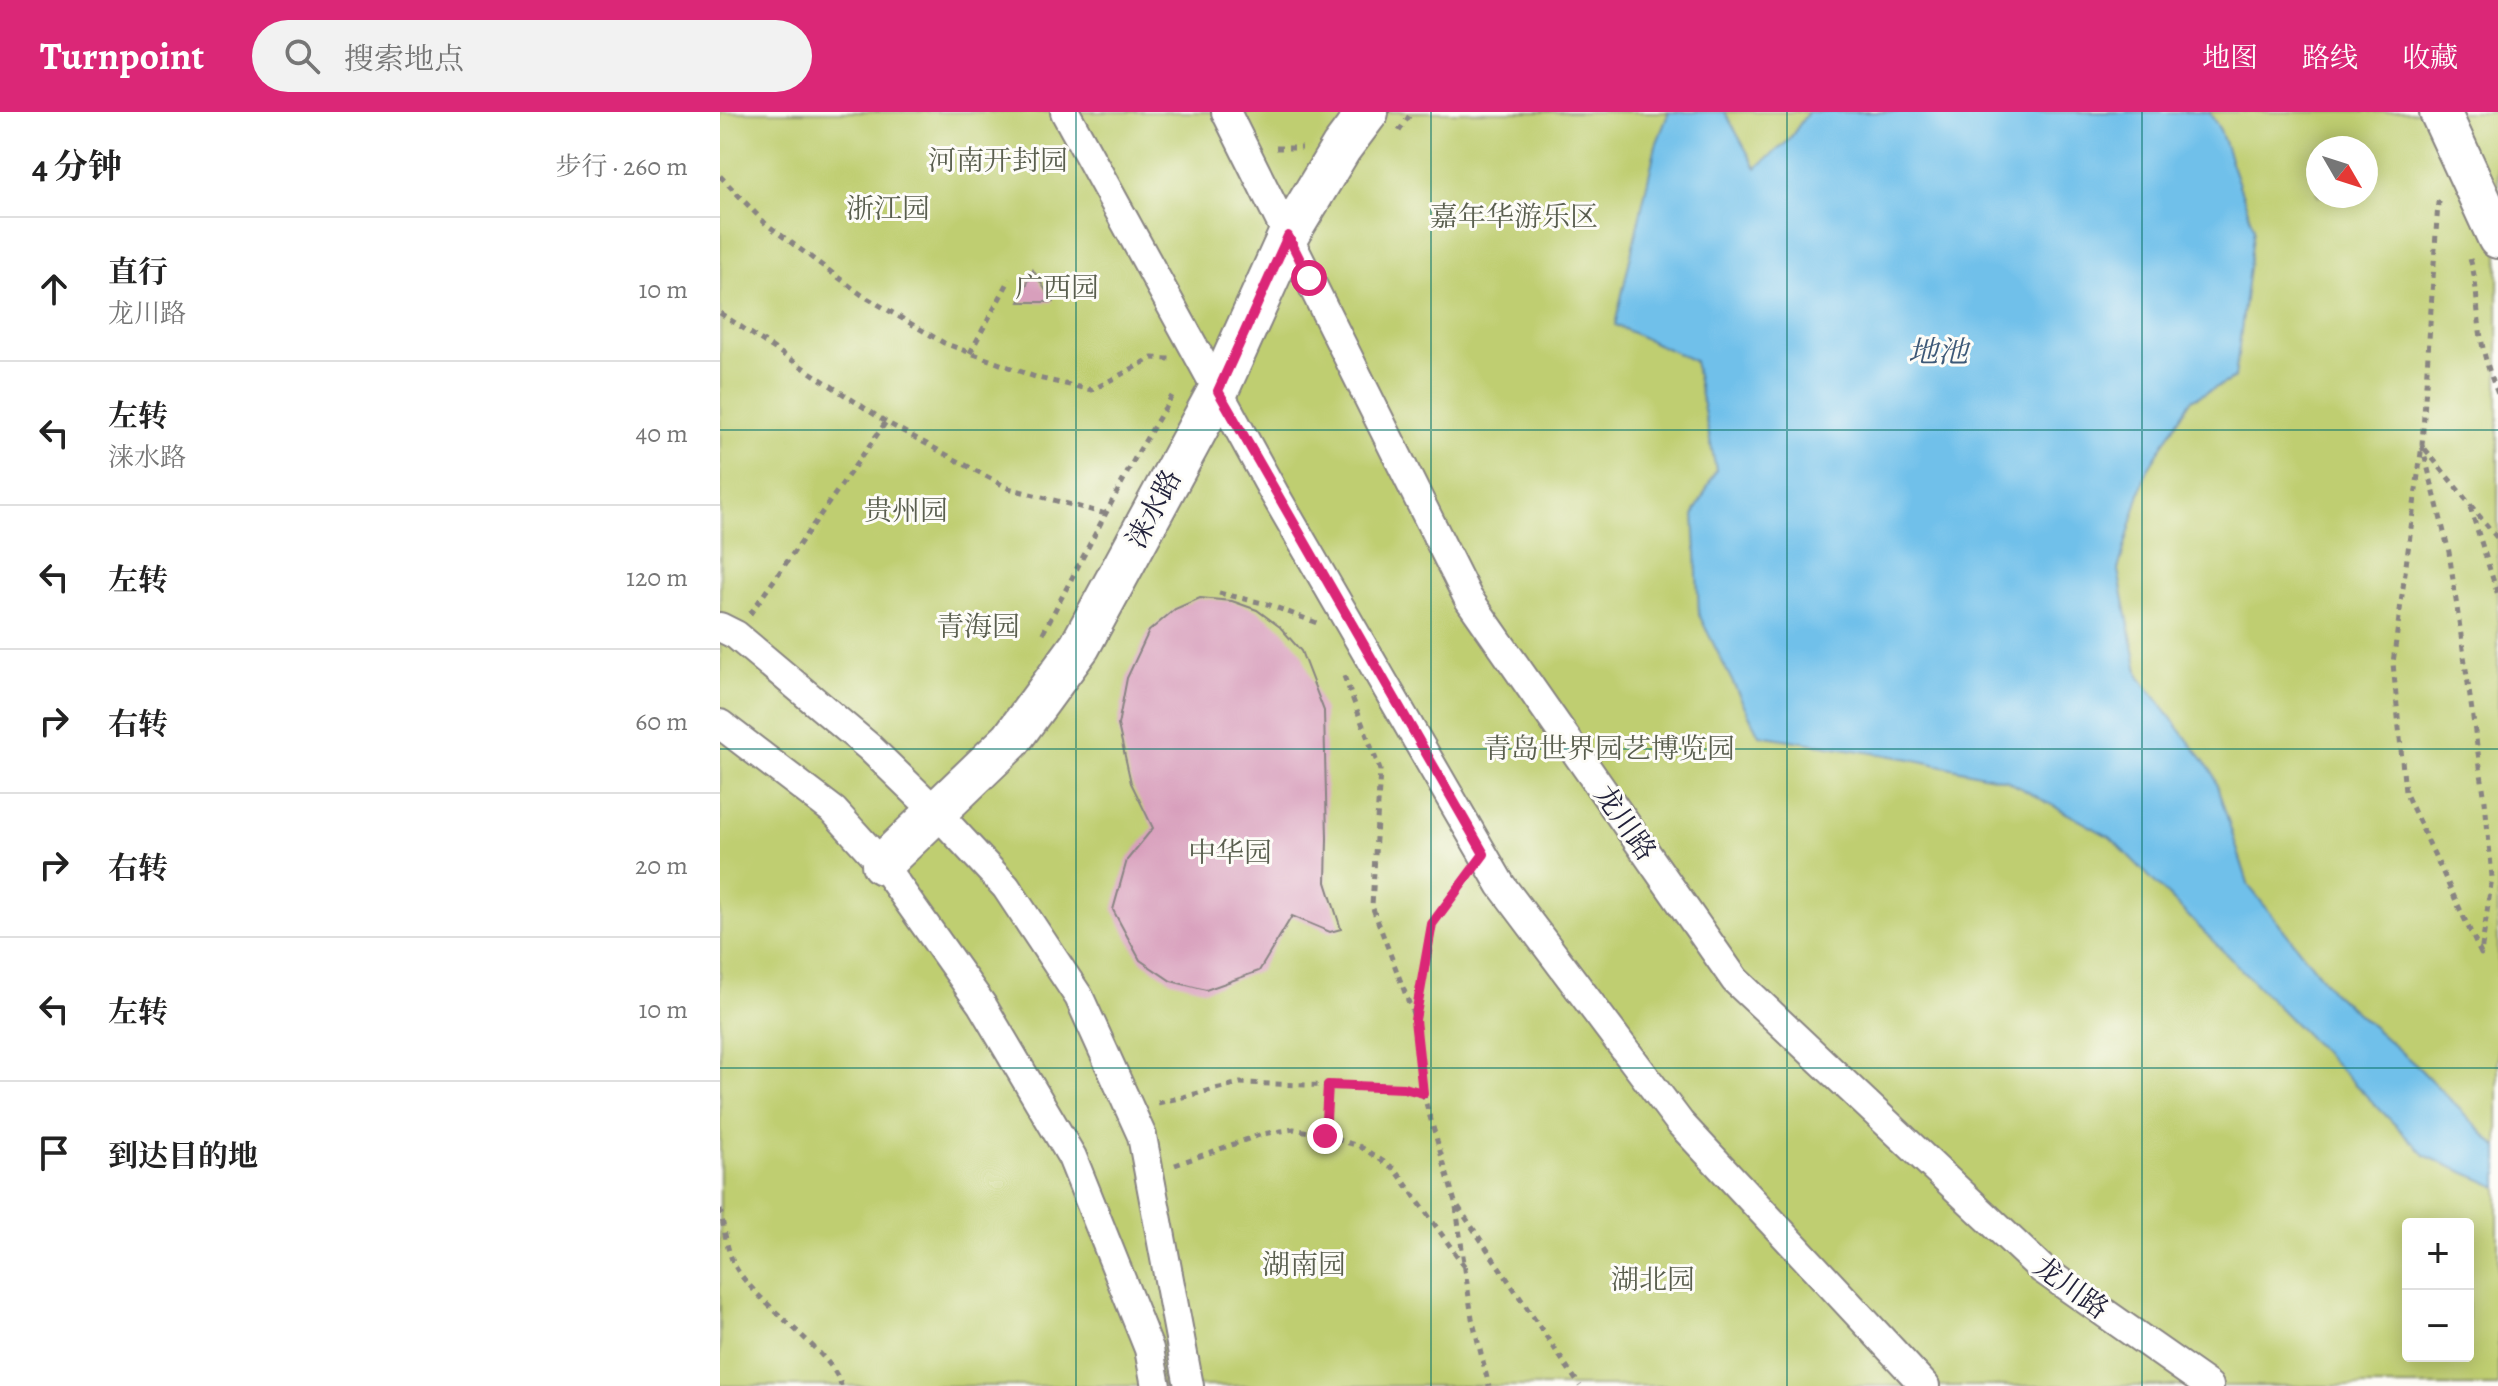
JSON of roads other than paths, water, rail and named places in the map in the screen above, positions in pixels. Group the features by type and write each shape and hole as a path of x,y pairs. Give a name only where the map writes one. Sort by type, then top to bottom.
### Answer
{"street":[{"path":"1065,112 1218,391 1501,885 1680,1123 1925,1386"},
{"name":"龙川路","path":"1226,112 1468,598 1735,980 2042,1269 2209,1386"},
{"path":"2440,112 2470,180 2483,244"},
{"name":"涞水路","path":"882,864 1011,740 1080,646 1218,391 1288,236 1341,148 1382,123"},
{"path":"728,631 869,747 936,812 1006,887 1079,997 1142,1136 1189,1386"},
{"path":"720,724 834,811 882,864 982,1005 1072,1157 1149,1349 1156,1386"}],"water":[{"name":"地池","path":"1669,112 1725,112 1756,168 1788,141 1808,112 2209,112 2220,130 2254,228 2235,378 2191,400 2146,472 2118,570 2139,676 2213,773 2249,886 2333,992 2418,1067 2498,1148 2498,1187 2426,1156 2110,837 2006,780 1911,759 1759,735 1699,615 1694,514 1716,470 1694,361 1615,325 1656,145"}],"park label":[{"name":"河南开封园","path":"998,161"},
{"name":"浙江园","path":"888,209"},
{"name":"嘉年华游乐区","path":"1514,217"},
{"name":"广西园","path":"1057,288"},
{"name":"贵州园","path":"906,511"},
{"name":"青海园","path":"978,627"},
{"name":"青岛世界园艺博览园","path":"1609,749"},
{"name":"中华园","path":"1230,853"},
{"name":"湖南园","path":"1304,1265"},
{"name":"湖北园","path":"1653,1280"}]}
